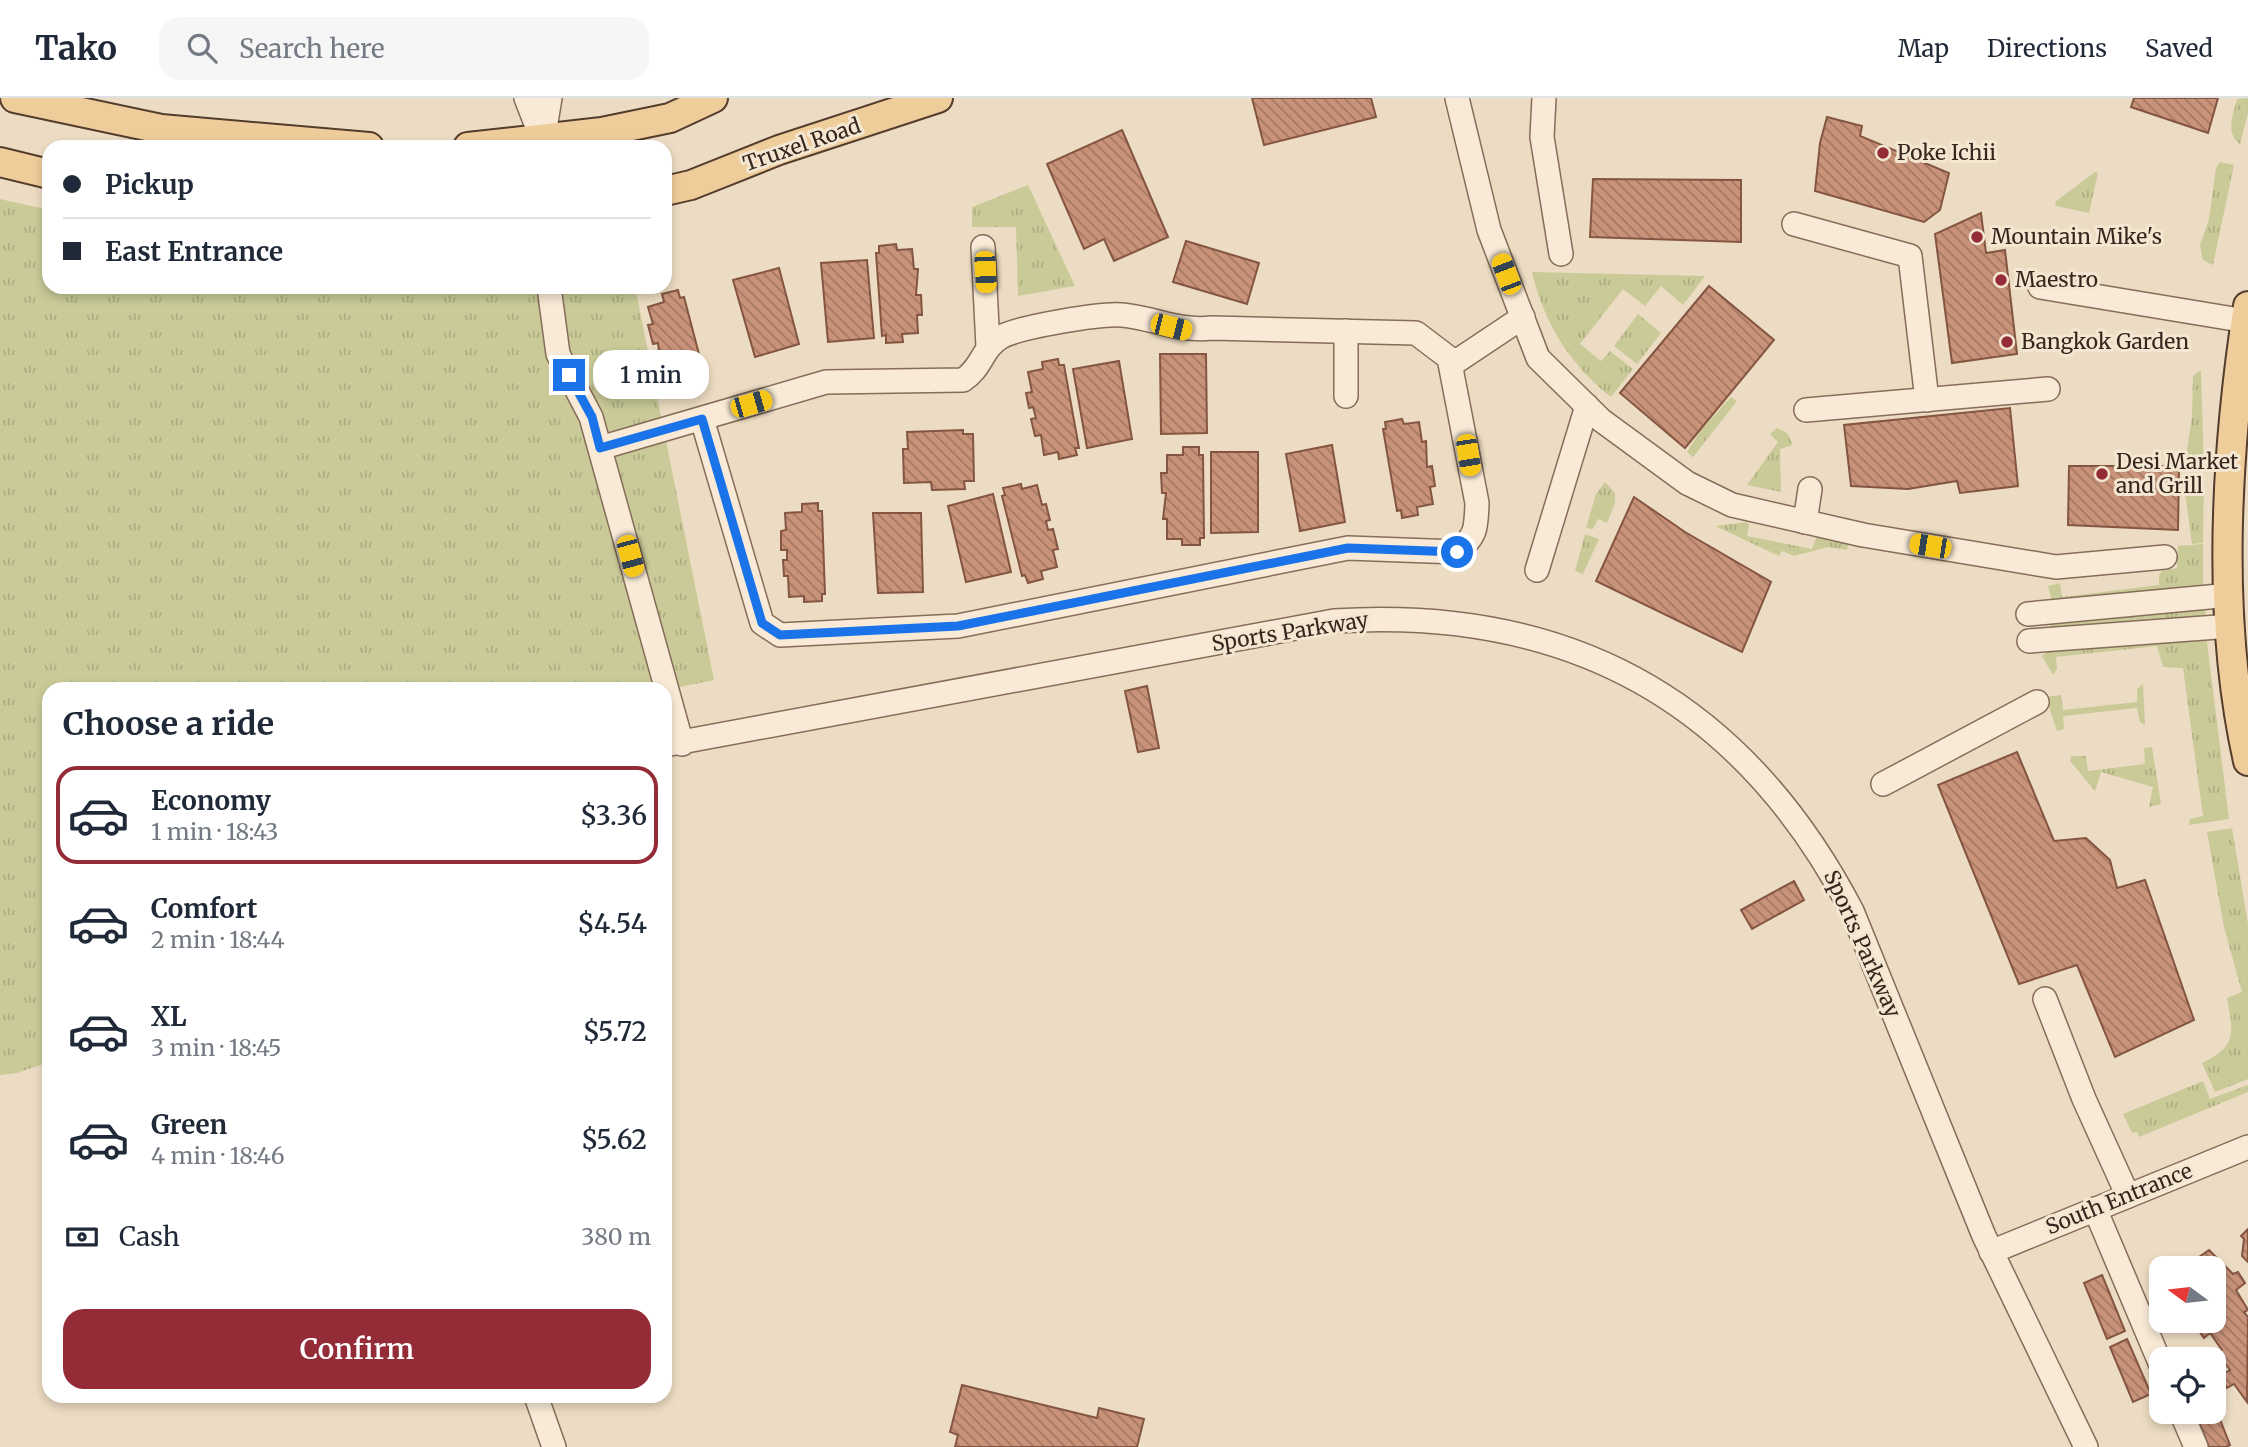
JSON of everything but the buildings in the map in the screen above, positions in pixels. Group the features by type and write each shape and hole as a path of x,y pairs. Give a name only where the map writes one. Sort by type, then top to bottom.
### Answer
{"main road":[{"path":"15,98 161,129 288,140"},
{"path":"558,140 602,132 668,108 713,98"},
{"name":"Truxel Road","path":"672,190 691,186 779,150 938,98"},
{"path":"0,162 42,172"},
{"path":"2247,313 2241,440 2239,598 2231,626 2248,761"}],"street":[{"path":"526,98 541,140"},
{"path":"543,140 550,98"},
{"path":"1457,98 1489,230 1538,358 1587,406 1687,483 1732,505 1805,522 1863,535 2056,567 2165,557"},
{"path":"1544,98 1542,137 1561,254"},
{"path":"1794,224 1910,256 1927,400"},
{"path":"983,247 988,347"},
{"path":"2040,287 2247,313"},
{"path":"550,294 558,354 592,417 658,682"},
{"path":"600,448 826,382 963,380 976,372 988,347 1003,336 1096,315 1123,315 1189,331 1212,328 1416,333 1440,350 1451,365 1477,503 1472,540 1457,552 1348,548 958,626 780,635 762,623 702,419"},
{"path":"1451,365 1523,317"},
{"path":"1346,331 1346,397"},
{"path":"1806,411 2048,389"},
{"path":"1538,570 1587,406"},
{"path":"1805,522 1810,489"},
{"path":"2028,614 2239,598"},
{"name":"Sports Parkway","path":"674,745 1334,621 1386,618 1474,624 1526,635 1592,658 1670,700 1739,754 1783,801 1820,853 1852,911 1991,1252 2086,1447"},
{"path":"2029,641 2231,626"},
{"path":"1883,784 2037,702"},
{"path":"2045,999 2084,1099 2128,1196"},
{"name":"South Entrance","path":"1991,1252 2248,1147"},
{"path":"2095,1209 2153,1347"},
{"path":"538,1403 554,1447"},
{"path":"2186,1424 2196,1447"}],"green space":[{"path":"2248,98 2248,113 2240,144 2235,140 2231,129 2232,117 2237,99"},
{"path":"2220,162 2234,165 2213,265 2203,260 2200,245 2209,219 2216,168"},
{"path":"2095,172 2098,173 2089,213 2056,206 2055,202"},
{"path":"1028,185 1075,286 1018,296 1016,227 972,227 972,207"},
{"path":"0,199 42,208 42,294 636,294 714,680 672,689 672,682 42,682 42,1064 17,1073 0,1075"},
{"path":"1532,272 1705,276 1683,305 1661,286 1645,306 1623,289 1580,344 1601,361 1610,351 1633,369 1611,397 1583,371 1561,342 1551,326"},
{"path":"1638,314 1661,333 1637,364 1614,346"},
{"path":"2201,370 2204,472 2184,471 2192,416 2193,376"},
{"path":"1731,397 1737,401 1693,457 1687,452 1701,430"},
{"path":"1777,428 1787,433 1793,445 1780,449 1781,492 1747,485 1778,442 1770,434"},
{"path":"2183,476 2204,477 2203,543 2192,544"},
{"path":"1605,482 1615,493 1615,503 1607,523 1598,519 1593,529 1586,528 1596,494"},
{"path":"1747,522 1747,536 1812,549 1817,536 1849,542 1847,550 1828,547 1794,556 1782,551 1779,556 1715,526"},
{"path":"1585,534 1599,539 1583,574 1575,571"},
{"path":"2203,544 2203,588 2052,601 2048,586 2060,583 2062,597 2159,585 2162,571 2177,568 2178,546"},
{"path":"2205,607 2206,621 2051,632 2050,622"},
{"path":"2206,634 2229,819 2189,825 2190,819 2203,816 2183,668 2163,667 2157,646 2056,657 2057,669 2053,675 2042,656 2049,650"},
{"path":"2143,684 2145,725 2140,722 2137,708 2063,716 2064,729 2057,731 2046,697 2061,695 2063,710 2137,702 2137,689"},
{"path":"2152,747 2161,804 2149,807 2153,787 2101,772 2095,791 2070,761 2071,756 2086,756 2088,771 2145,764 2144,748"},
{"path":"2232,828 2248,924 2248,1079 2215,1092 2202,1063 2214,1057 2227,1044 2231,1020 2227,998 2242,992 2224,927 2207,832"},
{"path":"2203,1081 2210,1099 2248,1085 2248,1092 2139,1137 2137,1132 2132,1133 2123,1114"}],"place":[{"name":"Poke Ichii","path":"1883,153"},
{"name":"Mountain Mike's","path":"1977,237"},
{"name":"Maestro","path":"2001,280"},
{"name":"Bangkok Garden","path":"2007,342"},
{"name":"Desi Market and Grill","path":"2102,474"}],"route":[{"path":"569,375 592,417 600,448 702,419 762,623 780,635 958,626 1348,548 1457,552"}]}
